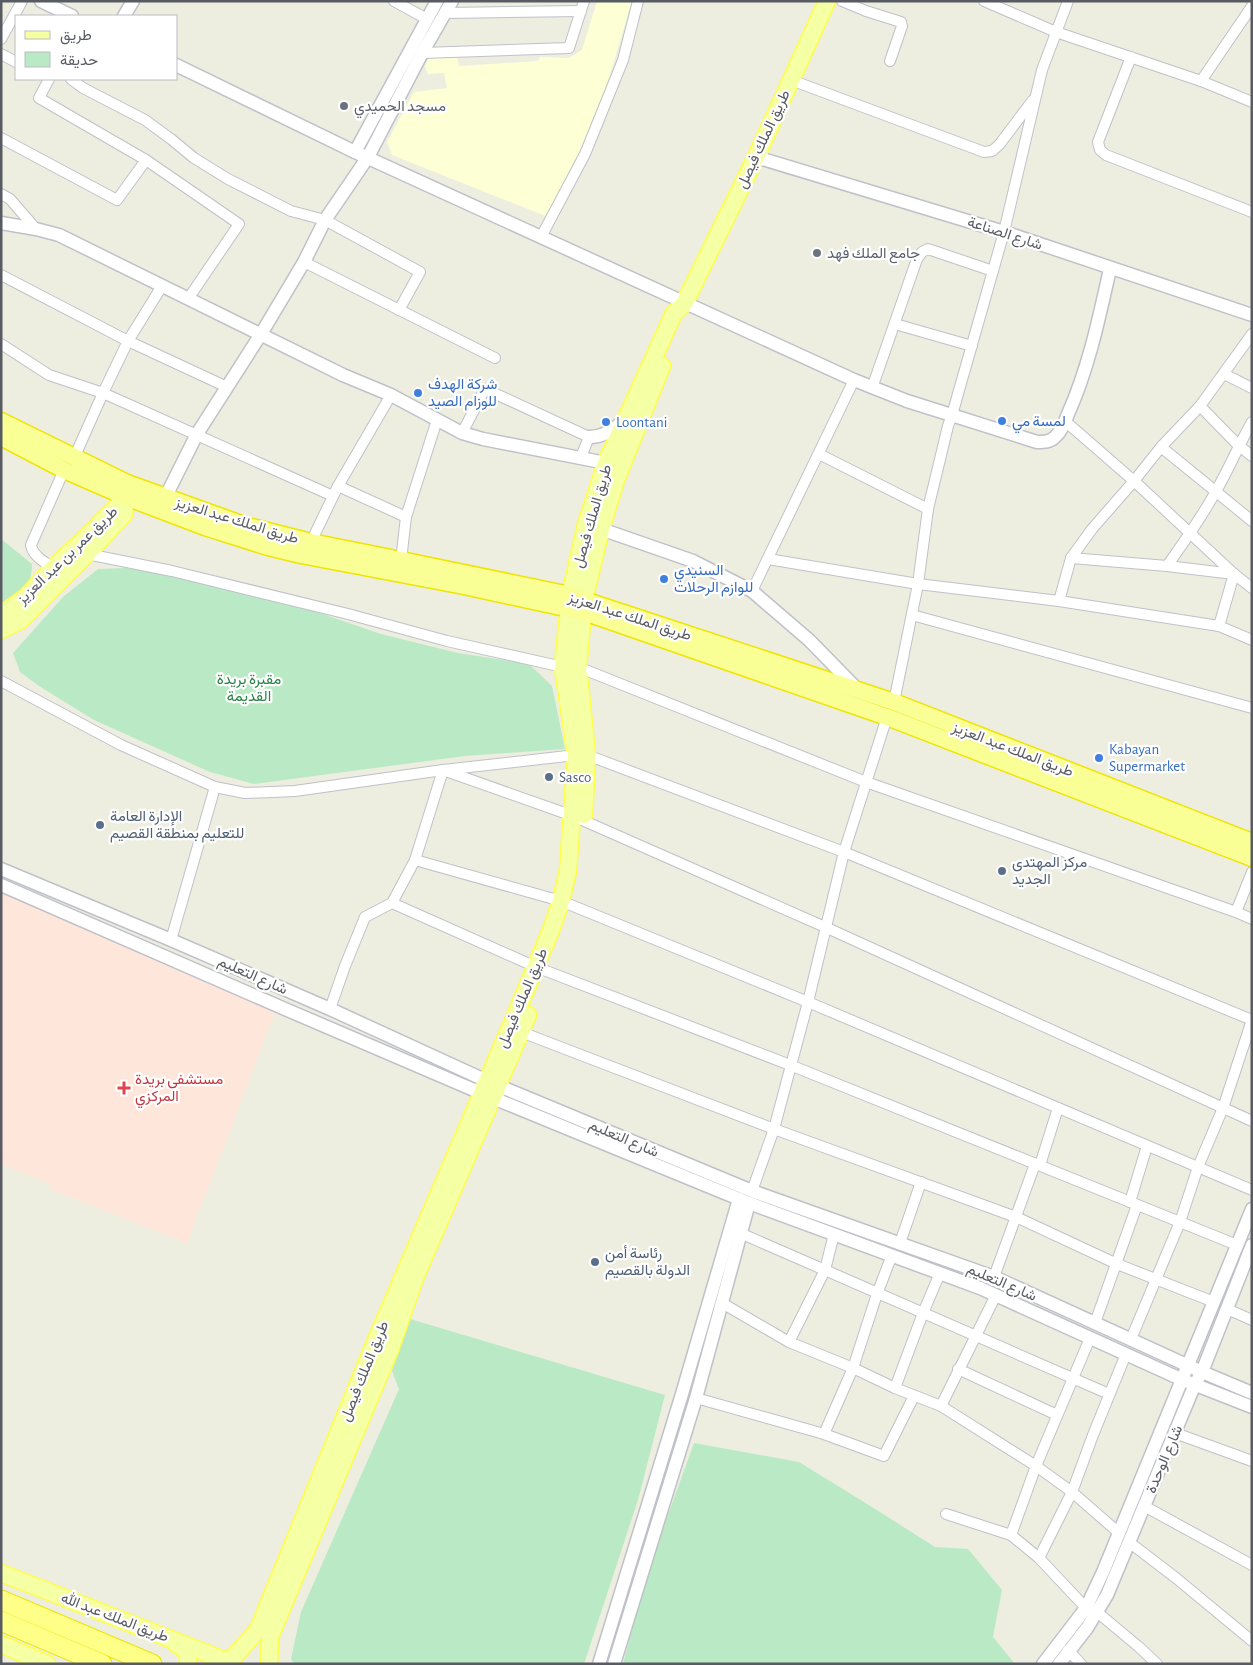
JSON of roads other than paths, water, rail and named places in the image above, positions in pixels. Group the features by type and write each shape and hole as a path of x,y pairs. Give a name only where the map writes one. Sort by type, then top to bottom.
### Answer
{"highway":[{"name":"طريق الملك عبد العزيز","path":"1,421 126,498 205,527 293,553 464,586 576,604 891,709 1252,842"},
{"name":"طريق الملك عبد العزيز","path":"1,437 69,464 244,525 311,542 400,560 576,604 858,690 891,709 1252,858"},
{"name":"طريق الملك عبد الله","path":"1,1600 152,1664"},
{"path":"1,1621 102,1664"}],"main road":[{"name":"طريق الملك فيصل","path":"232,1663 258,1630 376,1340 490,1089 521,1032 541,969 577,875 581,755 570,667 586,525 606,463 674,313 684,304 756,157 827,1"},
{"name":"طريق الملك فيصل","path":"576,604 616,480 684,314 684,304"},
{"name":"طريق عمر بن عبد العزيز","path":"1,630 21,620 87,554 124,514 126,498"},
{"name":"طريق عمر بن عبد العزيز","path":"1,615 26,597 53,568 126,498"},
{"name":"طريق الملك فيصل","path":"269,1664 270,1637 391,1347 415,1278 490,1089 541,969"},
{"name":"طريق الملك عبد الله","path":"1,1573 232,1663"},
{"path":"166,1637 188,1652 188,1664"},
{"path":"1,1644 47,1664"}],"street":[{"path":"1,38 22,1"},
{"path":"40,1 70,15"},
{"path":"125,15 133,1"},
{"path":"394,1 427,19"},
{"path":"355,152 437,1"},
{"path":"165,498 197,434 261,334 304,262 325,220 368,157 422,53 452,1"},
{"path":"541,237 585,154 622,60 638,1"},
{"path":"842,1 900,22 902,26 890,61"},
{"path":"984,1 1056,32 1202,81 1252,102"},
{"path":"599,1664 679,1403 747,1198 774,1129 808,1002 844,852 891,709 912,615 928,509 945,435 1004,232 1042,70 1068,1"},
{"path":"422,53 569,48 583,6 446,13"},
{"path":"1202,81 1252,6"},
{"path":"1,54 15,61"},
{"path":"1131,57 1098,142 1100,150 1106,155 1252,212"},
{"path":"178,66 355,152 684,304 872,388 1037,442 1046,442 1054,439 1060,432 1075,399 1095,339 1110,268"},
{"path":"48,80 39,98 146,160 239,224 188,299"},
{"path":"72,80 83,88 145,120 194,158 228,179 291,211 325,220 420,272 399,310"},
{"path":"791,80 984,152 992,151 999,145 1035,97"},
{"path":"1,138 117,200 146,160"},
{"name":"شارع الصناعة","path":"756,157 1004,232 1252,316"},
{"path":"1,194 10,199 36,229"},
{"path":"1,223 59,235 343,375 391,395 462,433 483,439 606,463"},
{"path":"872,388 917,259 922,252 928,249 993,271"},
{"path":"304,262 495,358"},
{"path":"1,275 128,341 227,387"},
{"path":"53,568 38,558 31,545 128,341 162,286"},
{"path":"895,324 972,346"},
{"path":"1059,601 1071,558 1092,529 1161,447 1200,406 1252,334"},
{"path":"1,344 49,375 102,393 333,496"},
{"path":"1224,374 1252,388"},
{"path":"752,591 854,380"},
{"path":"462,433 485,389 589,437 598,437 612,430 627,418"},
{"path":"311,542 338,486 391,395"},
{"path":"1200,406 1238,445 1252,456"},
{"path":"400,560 406,517 437,420"},
{"path":"1065,421 1134,481 1234,574 1252,588"},
{"path":"1167,566 1217,491 1238,445 1252,422"},
{"path":"581,457 589,437"},
{"path":"1161,447 1252,520"},
{"path":"819,454 928,509"},
{"path":"338,486 406,517"},
{"path":"601,529 693,561 752,591 809,640 858,690"},
{"path":"87,554 172,571 348,614 446,641 570,667 866,782 1252,919"},
{"path":"1071,558 1234,574"},
{"path":"768,559 918,584 1059,601 1219,626 1252,640"},
{"path":"1219,626 1234,574"},
{"path":"912,615 1252,708"},
{"path":"1,681 121,745 215,787 245,793 294,792 443,770 581,755 844,852 1252,1020 1223,1108 1198,1167 1180,1222 1131,1340"},
{"path":"443,770 578,819 825,927 1252,1121"},
{"path":"330,1009 345,966 366,917 392,903 415,860 443,770"},
{"path":"171,940 215,787"},
{"path":"415,860 565,903 808,1002 1252,1190"},
{"name":"شارع التعليم","path":"1,869 330,1009 490,1089"},
{"path":"1236,912 1252,872"},
{"name":"شارع التعليم","path":"1,884 276,1005 490,1089 834,1234 996,1295 1189,1382 1252,1407"},
{"path":"392,903 541,969 790,1065 1237,1245"},
{"path":"521,1032 774,1129 1016,1217 1117,1264 1214,1302"},
{"path":"994,1277 1058,1108"},
{"path":"1095,1324 1117,1264 1147,1146"},
{"path":"900,1243 921,1182"},
{"path":"614,1664 696,1398 740,1233 747,1198"},
{"name":"شارع التعليم","path":"747,1198 900,1243 994,1277 1202,1372 1252,1392"},
{"path":"1043,1664 1091,1610 1119,1533 1189,1382 1188,1364 1252,1209"},
{"path":"740,1233 1109,1394"},
{"path":"789,1342 825,1270 834,1234"},
{"name":"شارع الوحدة","path":"1059,1664 1087,1628 1091,1610 1107,1595 1175,1433 1189,1382 1202,1372 1251,1250"},
{"path":"824,1434 853,1368 892,1255"},
{"path":"895,1388 940,1273"},
{"path":"941,1406 958,1368 996,1295"},
{"path":"722,1303 789,1342 941,1406 1036,1466 1072,1492 1119,1533"},
{"path":"1227,1309 1252,1320"},
{"path":"1011,1535 1036,1466 1090,1338"},
{"path":"1039,1558 1072,1492 1126,1354"},
{"path":"958,1368 1057,1415"},
{"path":"696,1398 824,1434 884,1456 914,1396"},
{"path":"1175,1433 1252,1461"},
{"path":"1144,1506 1252,1565"},
{"path":"946,1514 1011,1535 1039,1558 1091,1610 1139,1647 1156,1664"},
{"path":"1129,1542 1252,1641"},
{"path":"1068,1650 1081,1664"}],"place":[{"name":"مسجد الحميدي","path":"344,106"},
{"name":"جامع الملك فهد","path":"817,253"},
{"name":"شركة الهدف للوزام الصيد","path":"418,393"},
{"name":"لمسة مي","path":"1002,421"},
{"name":"Loontani","path":"606,422"},
{"name":"السنيدي للوازم الرحلات","path":"664,579"},
{"name":"Kabayan Supermarket","path":"1099,758"},
{"name":"Sasco","path":"549,777"},
{"name":"الإدارة العامة للتعليم بمنطقة القصيم","path":"100,825"},
{"name":"مركز المهتدى الجديد","path":"1002,871"},
{"name":"مستشفى بريدة المركزي","path":"124,1088"},
{"name":"رئاسة أمن الدولة بالقصيم","path":"595,1262"}],"park label":[{"name":"مقبرة بريدة القديمة","path":"249,688"}]}
